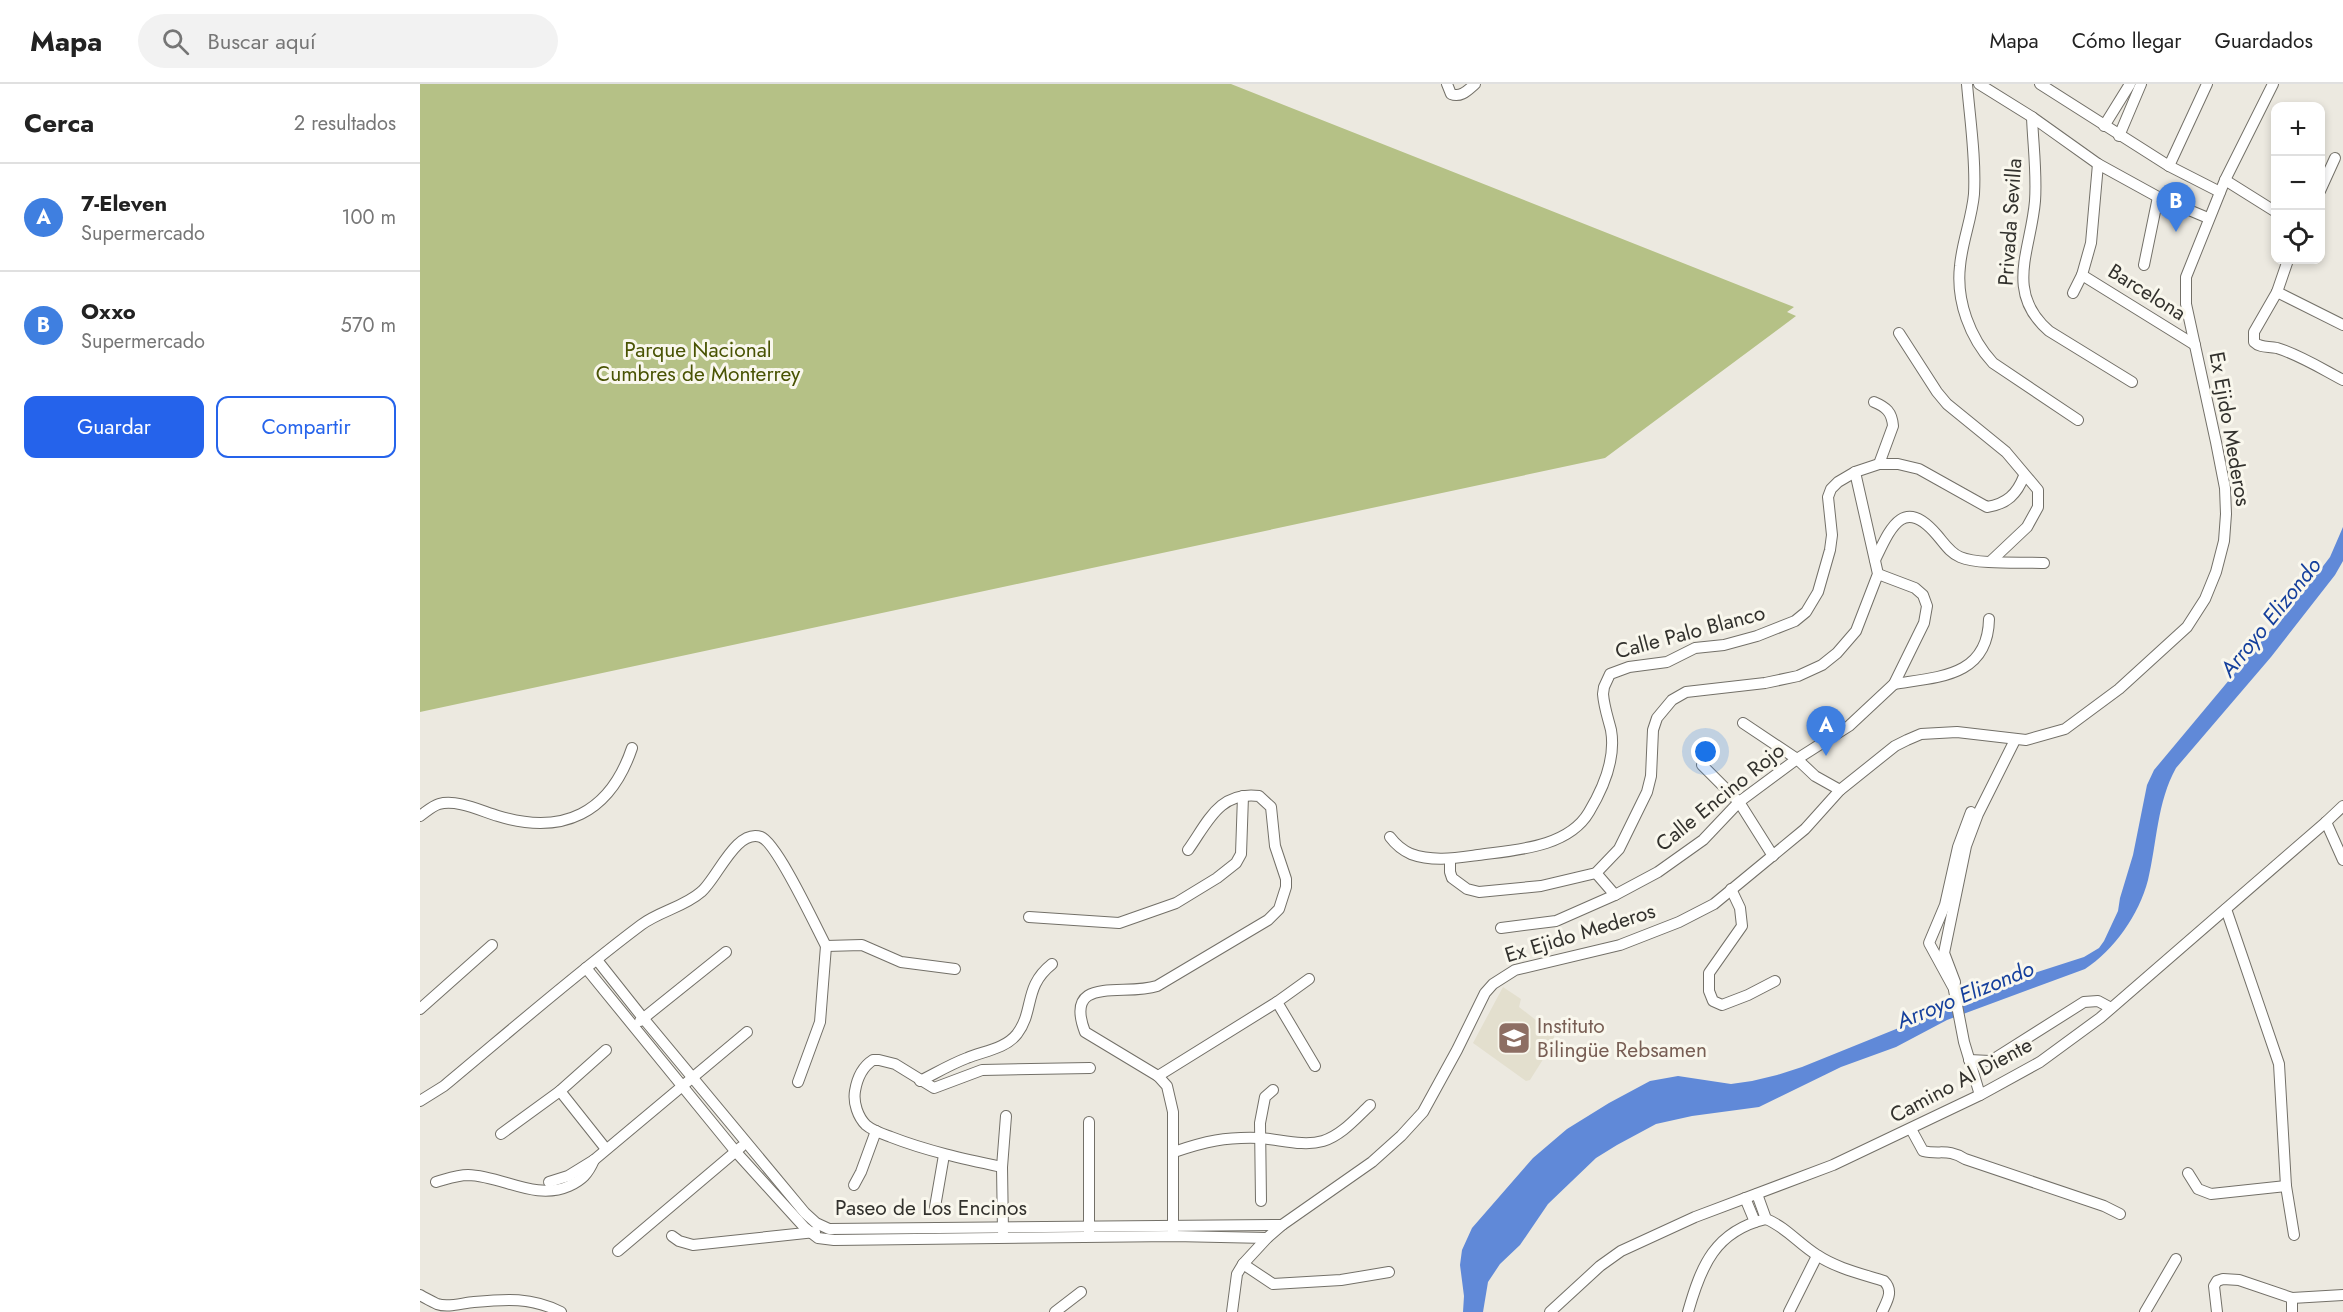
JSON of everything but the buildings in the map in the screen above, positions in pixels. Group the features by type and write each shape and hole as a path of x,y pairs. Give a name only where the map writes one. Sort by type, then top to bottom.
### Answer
{"street":[{"path":"1967,84 1974,192 1959,281 1967,318 1974,338 1993,363 2078,420"},
{"path":"1979,84 2032,117 2098,164 2158,197 2208,218"},
{"path":"2040,84 2119,136 2169,166 2220,192"},
{"path":"2056,94 2063,84"},
{"path":"2103,126 2130,84"},
{"path":"2119,136 2141,84"},
{"path":"2169,166 2207,84"},
{"name":"Ex Ejido Mederos","path":"1232,1312 1234,1286 1243,1264 1267,1238 1372,1162 1423,1112 1493,984 1515,970 1620,945 1679,922 1714,904 1805,829 1840,790 1895,746 1922,734 1957,732 2026,740 2048,736 2065,729 2119,689 2187,627 2205,599 2216,572 2224,541 2226,514 2220,465 2189,318 2185,284 2208,218 2273,84"},
{"path":"1452,89 1462,95 1471,86"},
{"name":"Privada Sevilla","path":"2032,117 2035,200 2022,269 2025,298 2029,309 2049,331 2132,382"},
{"path":"2325,180 2335,158"},
{"name":"Barcelona","path":"2098,164 2091,243 2082,275 2195,345"},
{"path":"2225,180 2273,210"},
{"path":"2144,265 2158,197"},
{"path":"2287,264 2277,292 2254,332 2254,342 2259,346 2270,346 2288,352 2343,380"},
{"path":"2073,293 2082,275"},
{"path":"2277,292 2343,325"},
{"path":"1899,333 1936,392 1947,404 2006,452 2038,490 2038,507 2027,527 1991,561"},
{"path":"1874,402 1888,410 1893,421 1879,464"},
{"path":"1390,837 1402,850 1412,854 1450,860 1452,878 1467,889 1479,892 1541,886 1596,873 1619,849 1647,792 1652,776 1653,730 1662,709 1686,692 1765,683 1797,676 1822,665 1849,642 1856,631 1878,574 1855,472 1879,464 1898,464 1919,469 1987,507 2006,502 2019,488 2024,476"},
{"name":"Calle Palo Blanco","path":"1450,860 1531,848 1562,835 1576,826 1588,813 1609,770 1612,755 1610,728 1603,694 1610,674 1629,667 1667,662 1695,648 1724,645 1757,636 1795,621 1806,612 1818,592 1830,550 1832,535 1828,497 1831,489 1838,482 1855,472"},
{"path":"1875,560 1895,522 1908,516 1926,524 1961,557 1991,561 2044,563"},
{"name":"Calle Encino Rojo","path":"1501,928 1556,921 1615,895 1658,872 1703,840 1739,802 1797,759 1849,726 1894,684 1924,623 1927,606 1923,595 1915,588 1878,574"},
{"path":"1894,684 1949,676 1962,670 1971,663 1986,641 1989,619"},
{"path":"1743,723 1797,759 1815,776 1840,790"},
{"path":"1980,1095 1962,1029 1955,981 1939,954 1929,943 1945,905 1958,847 2011,740"},
{"path":"420,816 434,806 447,803 519,823 537,824 569,819 588,810 603,798 619,780 632,748"},
{"path":"1702,765 1739,802 1773,856"},
{"path":"1174,1231 1172,1102 1167,1086 1158,1076 1085,1032 1079,1018 1079,1008 1086,996 1096,992 1142,990 1157,986 1276,913 1286,887 1286,879 1275,846 1271,807 1258,796 1243,796 1225,801 1188,850"},
{"path":"1029,917 1119,923 1176,903 1217,878 1239,860 1243,796"},
{"name":"Camino Al Diente","path":"1550,1312 1600,1266 1621,1251 1695,1217 1824,1169 1980,1095 2040,1062 2074,1039 2111,1008 2343,806"},
{"path":"1939,954 1947,933 1975,812"},
{"path":"2326,822 2343,860"},
{"path":"420,1101 444,1086 644,923 693,899 704,890 736,845 753,837 761,837 767,842 787,872 826,946 820,1022 798,1082"},
{"path":"1596,873 1615,895"},
{"path":"1731,889 1740,908 1742,927 1709,973 1709,991 1713,1001 1722,1005 1775,981"},
{"path":"2226,909 2279,1064 2286,1186 2294,1235"},
{"path":"1935,927 1947,933"},
{"path":"420,1009 492,945"},
{"path":"826,946 862,945 901,962 955,969"},
{"path":"634,1026 726,952"},
{"name":"Paseo de Los Encinos","path":"597,960 643,1018 736,1152 818,1238 834,1240 1004,1233 1174,1231 1282,1225"},
{"path":"920,1081 1013,1038 1023,1024 1037,978 1052,964"},
{"name":"Paseo de Los Encinos","path":"586,968 634,1026 746,1143 805,1213 822,1227 1004,1233"},
{"path":"1158,1076 1309,980"},
{"path":"1969,1060 1990,1061 2084,1002 2098,1000 2111,1008"},
{"path":"1277,1002 1315,1066"},
{"path":"549,1182 568,1176 594,1160 747,1032"},
{"path":"501,1134 560,1091 606,1050"},
{"path":"1002,1167 944,1155 876,1131 866,1125 858,1114 855,1089 867,1064 873,1060 887,1061 934,1088 982,1070 1090,1068"},
{"path":"1261,1201 1262,1105 1265,1097 1273,1090"},
{"path":"560,1091 606,1149"},
{"path":"1174,1152 1210,1140 1260,1138 1314,1143 1323,1141 1341,1132 1370,1105"},
{"path":"1004,1233 1002,1167 1006,1116"},
{"path":"1089,1122 1089,1232"},
{"path":"1911,1129 1923,1151 1956,1153 1965,1159 2104,1206 2120,1214"},
{"path":"854,1185 876,1131"},
{"path":"618,1251 746,1143"},
{"path":"935,1207 944,1155"},
{"path":"436,1182 469,1175 539,1191 557,1191 583,1179 594,1160"},
{"path":"2188,1173 2198,1189 2211,1194 2286,1186"},
{"path":"1757,1194 1766,1219"},
{"path":"1745,1198 1755,1222"},
{"path":"1688,1312 1695,1285 1713,1250 1741,1227 1766,1219 1782,1227 1817,1256 1854,1272 1884,1281 1890,1289 1890,1295 1882,1312"},
{"path":"672,1236 686,1244 693,1245 812,1234 822,1227"},
{"name":"Paseo de Los Encinos","path":"1174,1231 1267,1238"},
{"path":"1789,1312 1817,1256"},
{"path":"2146,1311 2176,1259"},
{"path":"1243,1264 1267,1282 1280,1284 1341,1280 1389,1272"},
{"path":"2217,1312 2214,1292 2217,1281 2228,1278 2292,1298 2343,1295"},
{"path":"1055,1312 1081,1292"},
{"path":"420,1295 438,1304 448,1305 503,1299 528,1300 561,1312"},
{"path":"2292,1298 2292,1312"}],"shaded area":[{"name":"Instituto Bilingüe Rebsamen","path":"1503,987 1521,999 1519,1007 1554,1034 1554,1042 1530,1080 1526,1081 1473,1043"}],"green space":[{"name":"Parque Nacional Cumbres de Monterrey","path":"420,84 1231,84 1794,307 1787,312 1796,316 1605,458 420,712"}],"water":[{"path":"2343,527 2343,561 2335,575 2271,657 2176,768 2161,809 2144,893 2132,919 2115,942 2096,961 2085,969 1947,1020 1896,1047 1841,1067 1759,1107 1692,1116 1656,1124 1617,1145 1596,1158 1548,1204 1520,1245 1500,1264 1488,1282 1483,1312 1463,1312 1464,1296 1460,1265 1462,1250 1472,1228 1533,1158 1567,1129 1609,1103 1650,1081 1678,1076 1731,1084 1777,1075 1911,1023 1942,1004 1967,998 2084,957 2099,948 2118,911 2133,855 2147,785 2154,770 2311,582 2330,557"}],"place":[{"name":"Oxxo","path":"2176,232"},
{"name":"7-Eleven","path":"1826,756"},
{"name":"Instituto Bilingüe Rebsamen","path":"1514,1038"}],"water label":[{"name":"Arroyo Elizondo","path":"2270,617"},
{"name":"Arroyo Elizondo","path":"1965,994"}]}
